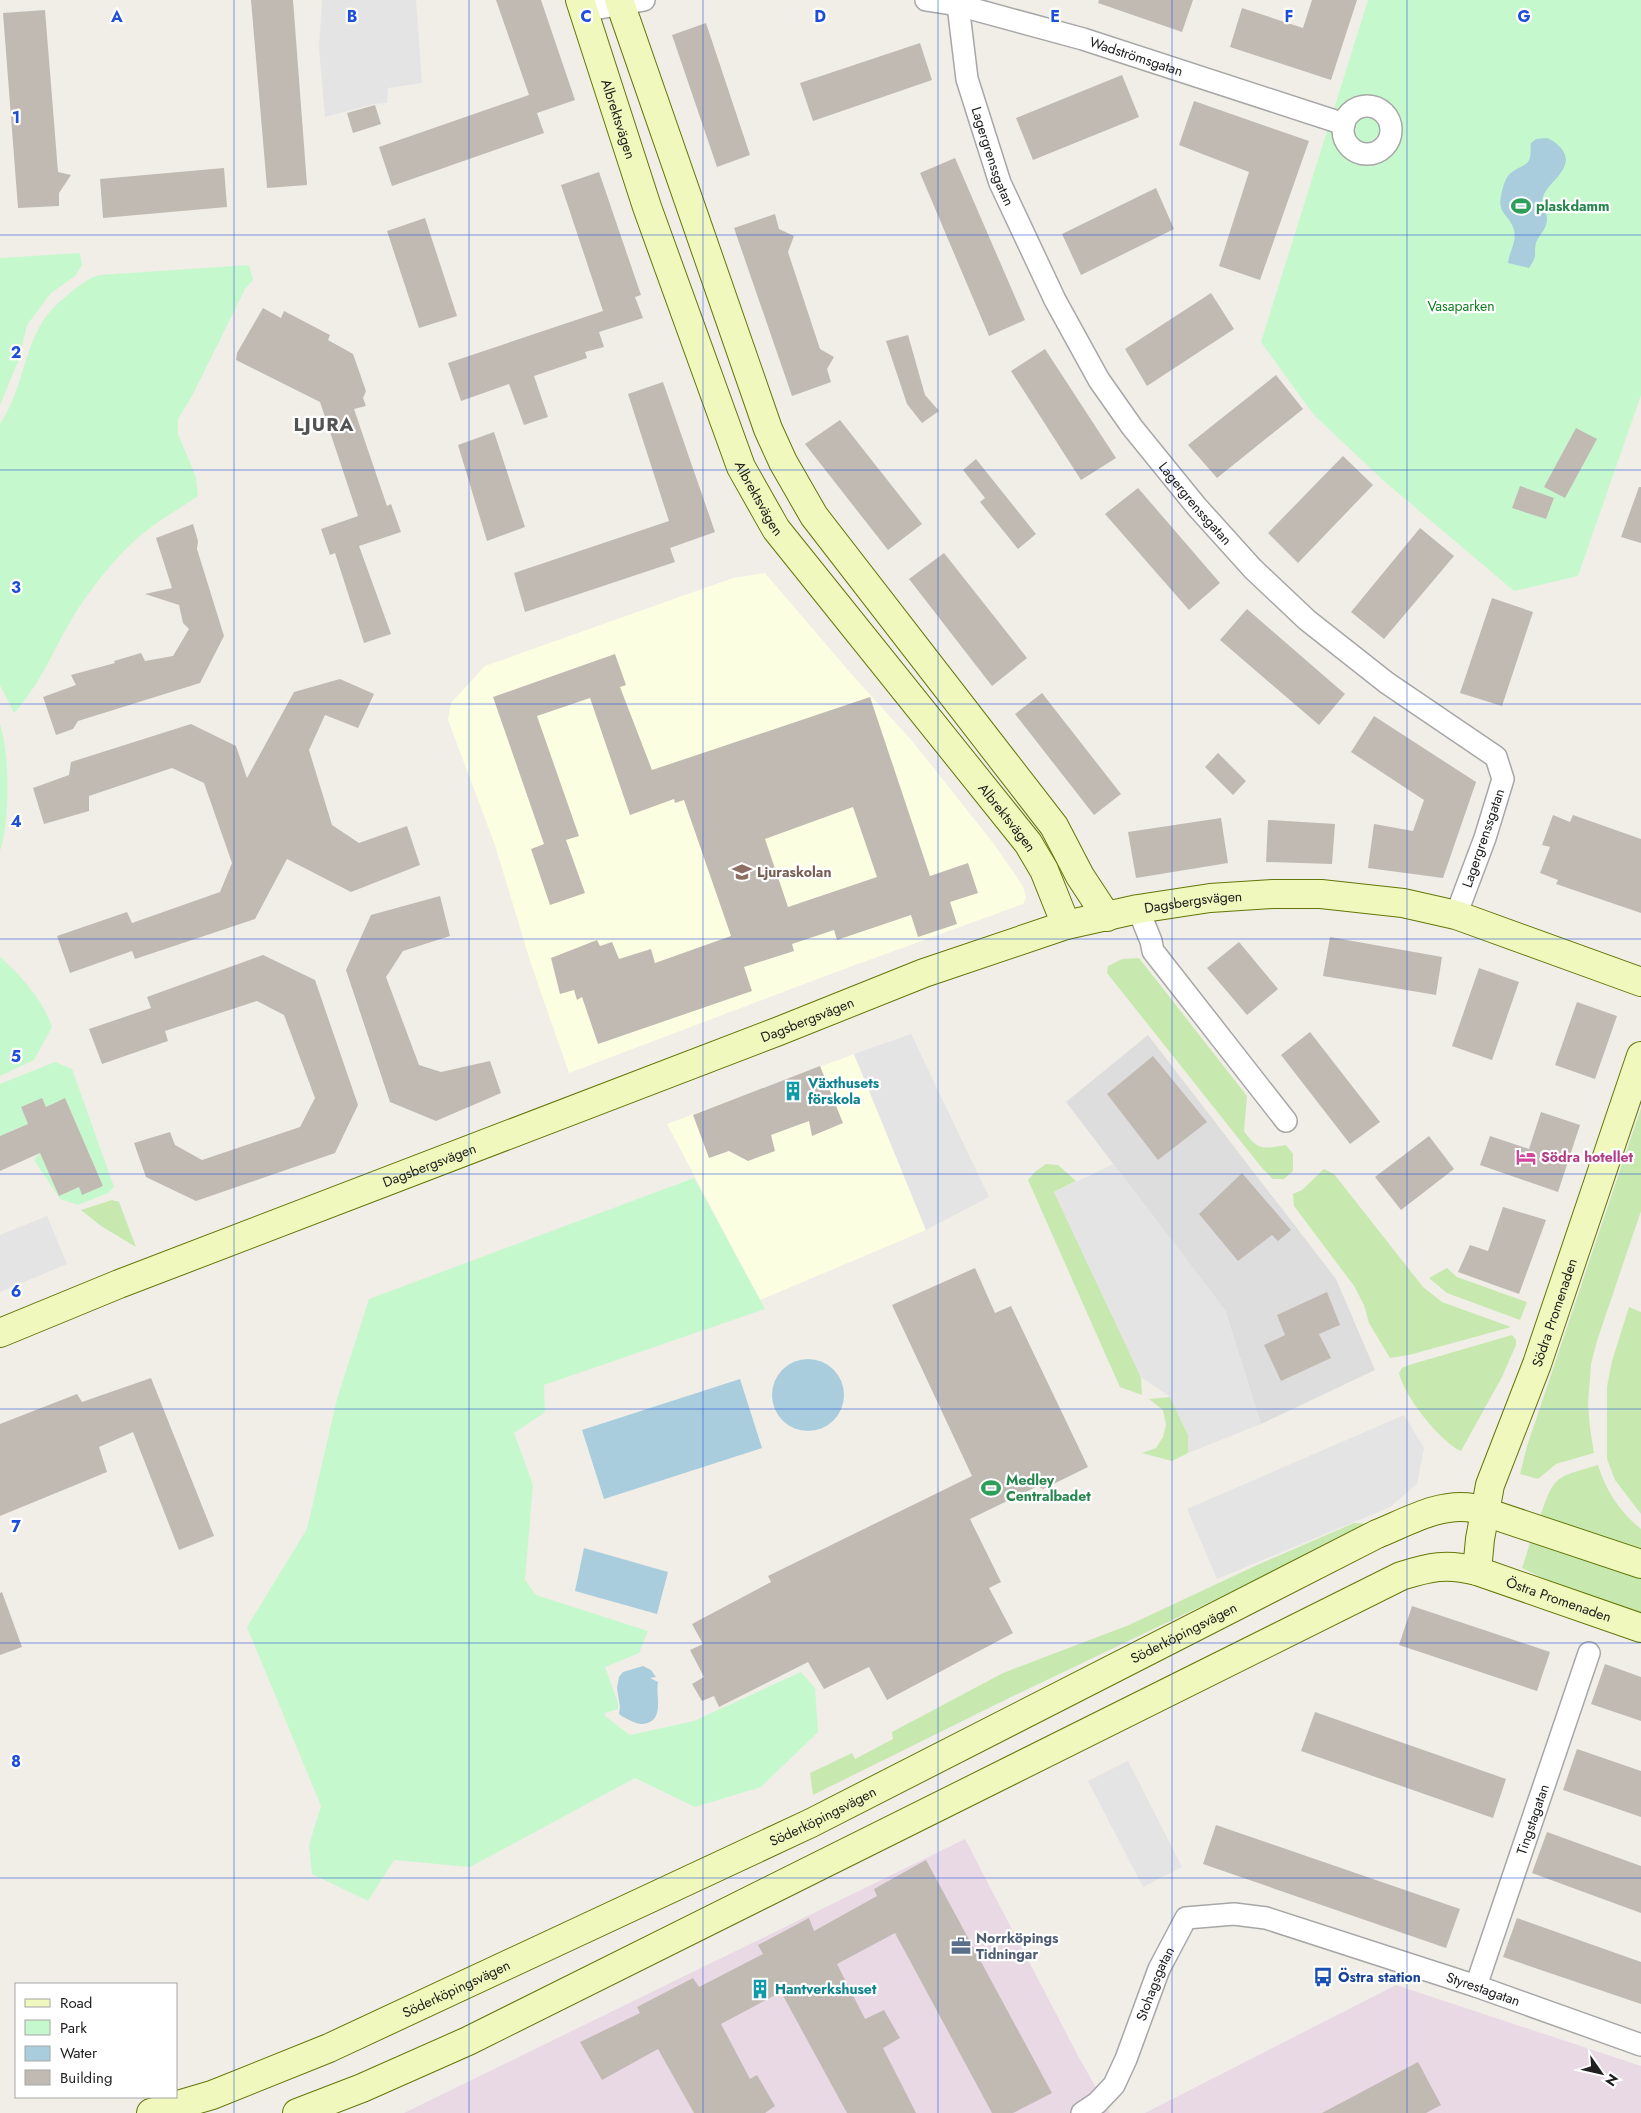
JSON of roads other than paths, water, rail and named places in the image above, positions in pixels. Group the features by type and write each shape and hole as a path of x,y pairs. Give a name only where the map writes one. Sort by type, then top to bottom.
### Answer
{"main road":[{"path":"628,1 768,429 783,462 814,516 1054,826 1080,876 1107,917"},
{"name":"Albrektsvägen","path":"582,5 647,207 741,468 776,529 1028,843 1044,870 1066,926"},
{"name":"Dagsbergsvägen","path":"0,1334 126,1281 779,1031 924,973 1066,926 1138,909 1210,898 1273,894 1321,894 1403,903 1456,915 1641,982"},
{"name":"Södra Promenaden","path":"1477,1571 1484,1511 1490,1485 1537,1364 1641,1056"},
{"name":"Söderköpingsvägen","path":"151,2113 212,2095 329,2048 811,1823 1377,1534 1442,1508 1462,1506 1484,1511"},
{"path":"1484,1511 1641,1564"},
{"path":"297,2113 362,2088 468,2041 1378,1586 1401,1576 1440,1565 1454,1565 1477,1571"},
{"name":"Östra Promenaden","path":"1477,1571 1641,1628"}],"street":[{"name":"Wadströmsgatan","path":"926,0 958,5 1083,39 1344,124"},
{"path":"582,5 628,1"},
{"name":"Lagergrenssgatan","path":"958,5 967,79 1000,183 1058,308 1099,380 1132,427 1197,507 1254,569 1307,620 1387,684 1496,757 1503,779 1485,838 1456,915"},
{"path":"1138,909 1151,941 1153,952 1286,1121"},
{"name":"Tingstagatan","path":"1476,1986 1589,1653"},
{"name":"Stohagsgatan","path":"1082,2113 1097,2103 1114,2085 1126,2059 1159,1969 1186,1918 1234,1914 1266,1918"},
{"name":"Styrestagatan","path":"1266,1918 1476,1986 1641,2045"}],"water":[{"name":"plaskdamm","path":"1547,138 1560,146 1566,156 1566,160 1562,171 1543,197 1542,203 1547,216 1547,223 1536,243 1535,257 1529,268 1508,263 1515,234 1512,225 1502,211 1500,202 1504,185 1509,175 1528,162 1531,143 1536,139"},
{"path":"808,1359 828,1365 838,1375 844,1395 838,1415 828,1425 808,1431 788,1425 778,1415 772,1395 778,1375 788,1365"},
{"path":"740,1379 762,1448 604,1499 582,1430"},
{"path":"584,1548 668,1572 657,1614 575,1591"},
{"path":"643,1666 651,1670 656,1677 650,1678 658,1682 658,1707 655,1718 650,1722 641,1724 619,1714 620,1707 617,1688 619,1677 623,1672"}],"place":[{"name":"plaskdamm","path":"1521,206"},
{"name":"Ljuraskolan","path":"742,872"},
{"name":"Växthusets förskola","path":"793,1091"},
{"name":"Södra hotellet","path":"1526,1157"},
{"name":"Medley Centralbadet","path":"991,1488"},
{"name":"Norrköpings Tidningar","path":"961,1946"},
{"name":"Östra station","path":"1323,1977"},
{"name":"Hantverkshuset","path":"760,1989"}],"district":[{"name":"LJURA","path":"324,424"}],"park label":[{"name":"Vasaparken","path":"1461,306"}]}
